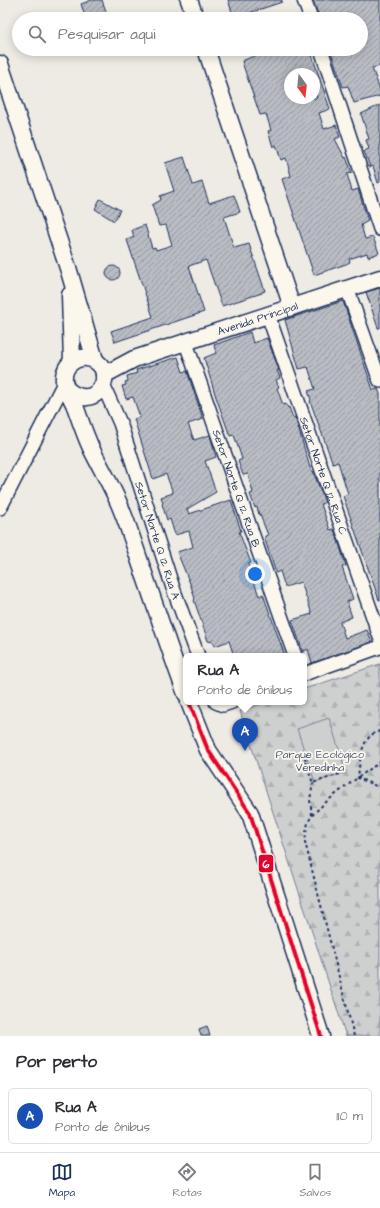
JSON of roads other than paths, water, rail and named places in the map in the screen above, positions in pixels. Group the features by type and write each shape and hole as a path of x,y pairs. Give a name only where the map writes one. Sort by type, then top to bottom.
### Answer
{"street":[{"path":"190,0 194,12"},
{"path":"304,0 308,12"},
{"path":"208,56 292,307"},
{"path":"323,56 380,230"},
{"path":"0,64 69,271 97,379 90,446"},
{"path":"69,271 72,362 66,367 64,375 67,387 90,446 122,510 183,685"},
{"name":"Avenida Principal","path":"67,387 75,396 82,398 97,379 134,360 380,278"},
{"path":"347,288 380,381"},
{"name":"Setor Norte Q 12 Rua C","path":"268,315 380,637"},
{"name":"Setor Norte Q 12 Rua B","path":"186,343 294,653"},
{"name":"Avenida Principal","path":"72,362 79,358 87,358 97,379"},
{"name":"Setor Norte Q 12 Rua A","path":"97,379 120,423 173,588 197,653"},
{"path":"0,508 67,387"},
{"path":"307,673 380,647"},
{"path":"190,705 208,750 250,813 321,1036"}],"place":[{"name":"Rua A","path":"245,751"}],"park label":[{"name":"Parque Ecológico Veredinha","path":"320,760"}]}
